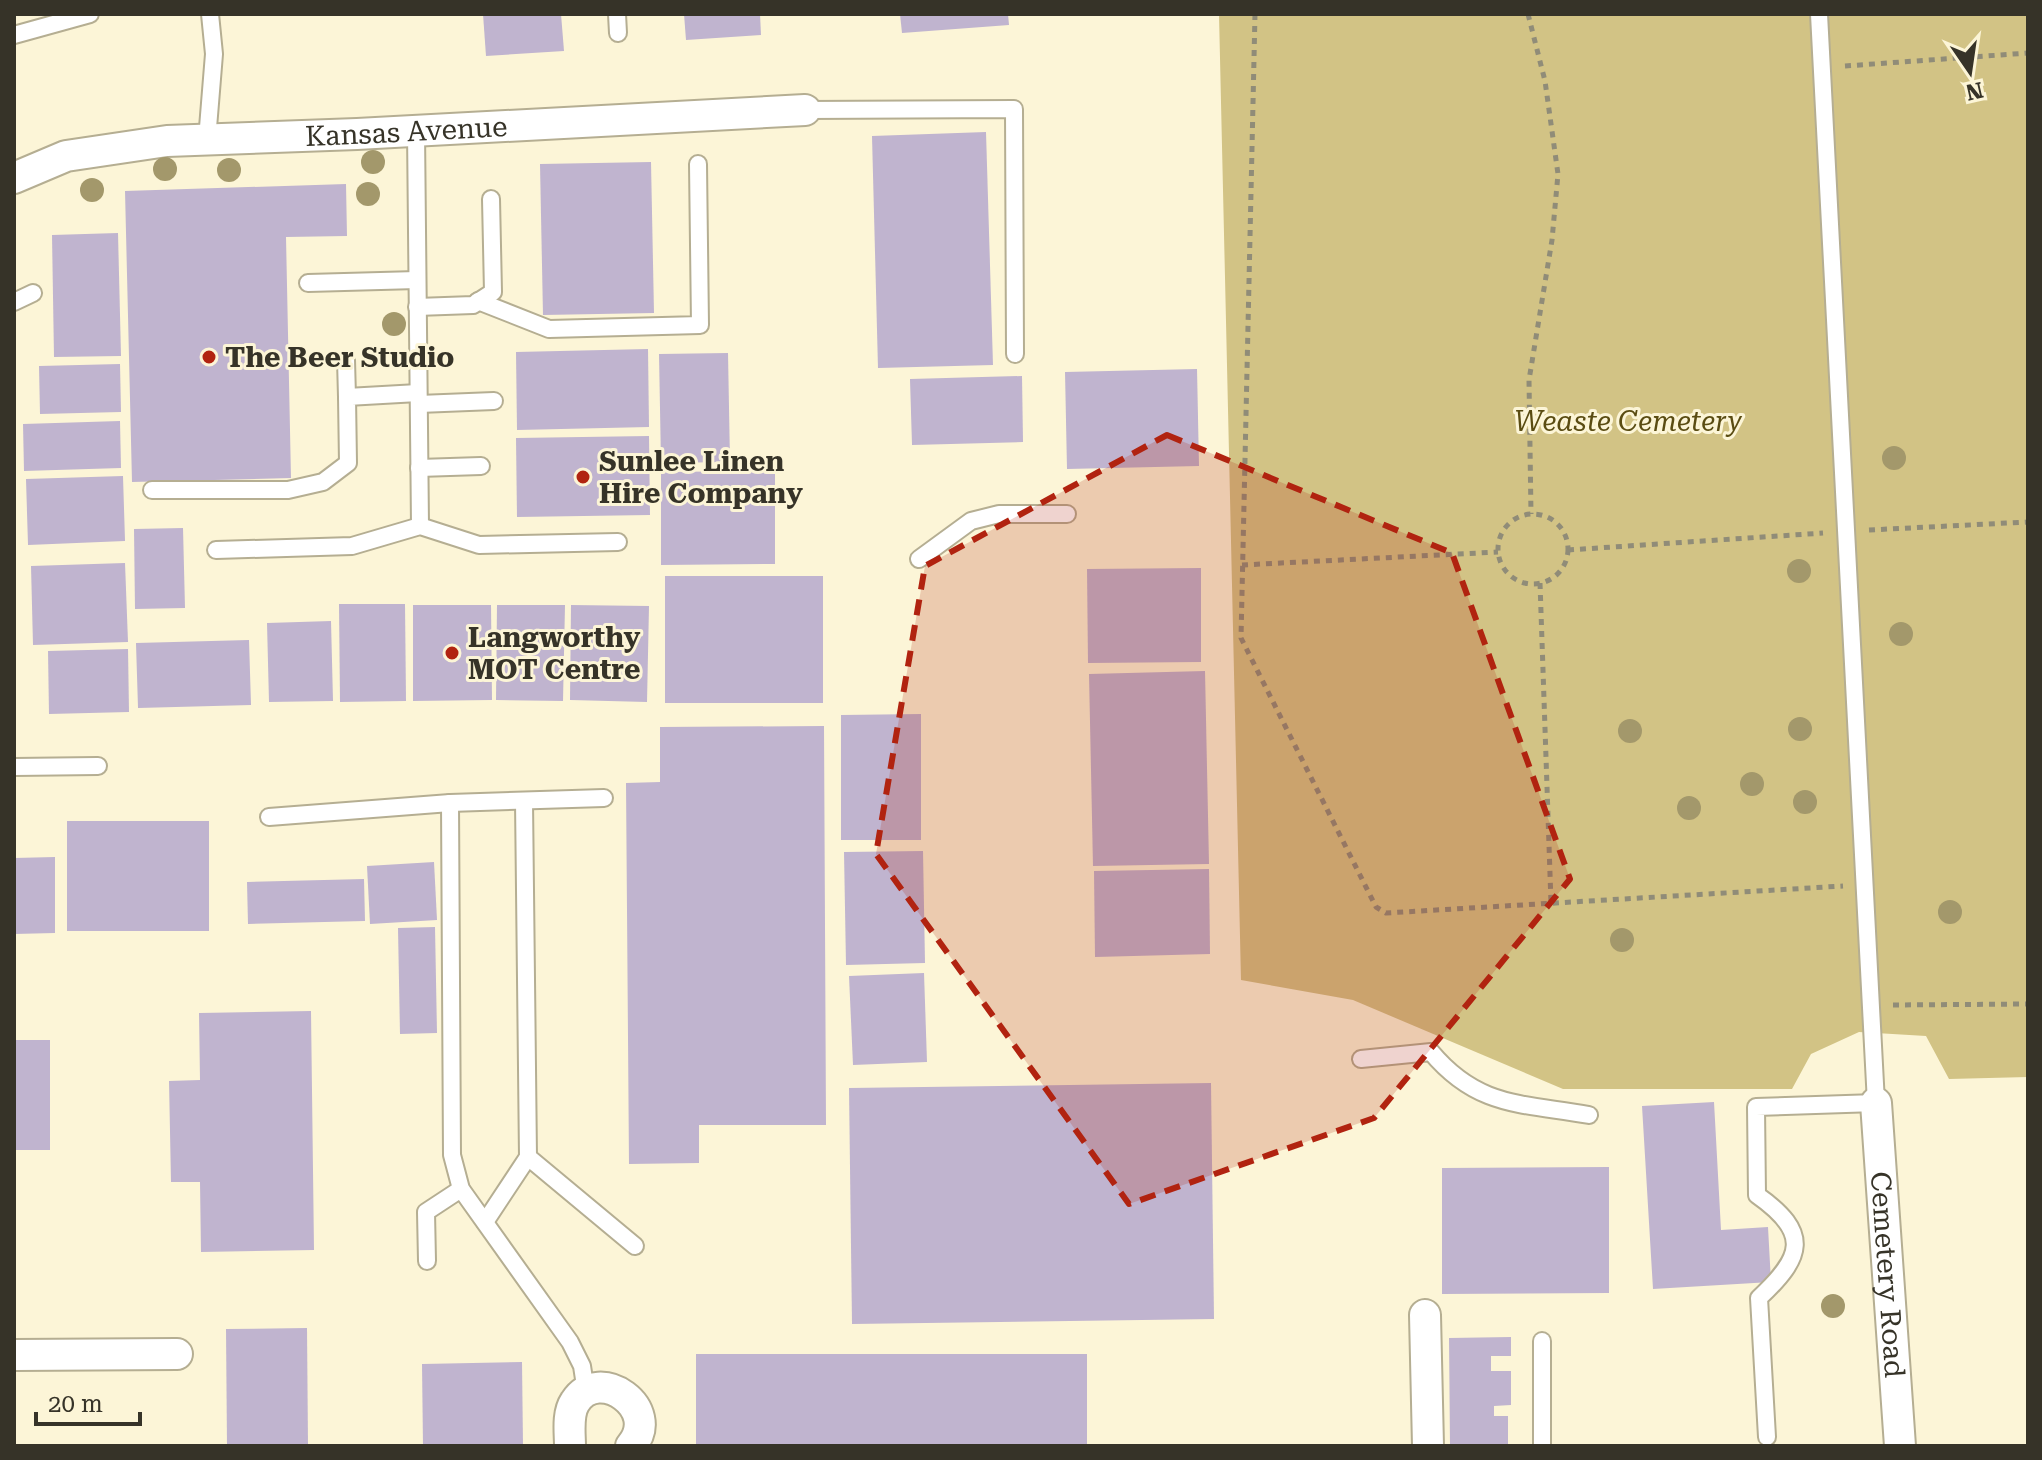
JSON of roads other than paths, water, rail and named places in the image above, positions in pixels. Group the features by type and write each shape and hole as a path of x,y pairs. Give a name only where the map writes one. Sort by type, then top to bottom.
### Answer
{"street":[{"name":"Kansas Avenue","path":"14,178 66,156 167,141 805,110"},
{"name":"Cemetery Road","path":"1876,1103 1900,1446"},
{"path":"1425,1315 1428,1446"},
{"path":"14,1355 177,1354"},
{"path":"570,1446 570,1417 575,1402 586,1392 617,1390 630,1398 641,1426 631,1446"}],"lane":[{"path":"14,35 90,14"},
{"path":"207,140 214,54 210,14"},
{"path":"617,14 618,33"},
{"path":"1767,1437 1759,1298 1787,1272 1795,1256 1793,1234 1784,1214 1757,1195 1756,1107 1876,1103 1819,14"},
{"path":"805,110 1014,109 1015,354"},
{"path":"416,131 420,526"},
{"path":"478,301 549,329 700,325 698,164"},
{"path":"417,307 473,305 493,292 491,199"},
{"path":"308,283 417,280"},
{"path":"14,302 33,293"},
{"path":"152,490 288,490 323,482 348,463 346,360"},
{"path":"347,397 494,401"},
{"path":"419,468 481,466"},
{"path":"919,559 971,521 999,514 1067,514"},
{"path":"216,550 352,546 420,526 479,545 618,542"},
{"path":"14,767 98,766"},
{"path":"269,817 450,803 604,798"},
{"path":"485,1222 528,1157 524,801"},
{"path":"450,803 452,1155 461,1189 570,1342 582,1366 586,1392"},
{"path":"1361,1059 1431,1052 1457,1081 1482,1095 1589,1115"},
{"path":"528,1157 635,1246"},
{"path":"427,1261 426,1212 461,1189"},
{"path":"1542,1341 1542,1446"}],"place":[{"name":"The Beer Studio","path":"209,357"},
{"name":"Sunlee Linen Hire Company","path":"583,477"},
{"name":"Langworthy MOT Centre","path":"452,653"}],"park label":[{"name":"Weaste Cemetery","path":"1628,421"}]}
